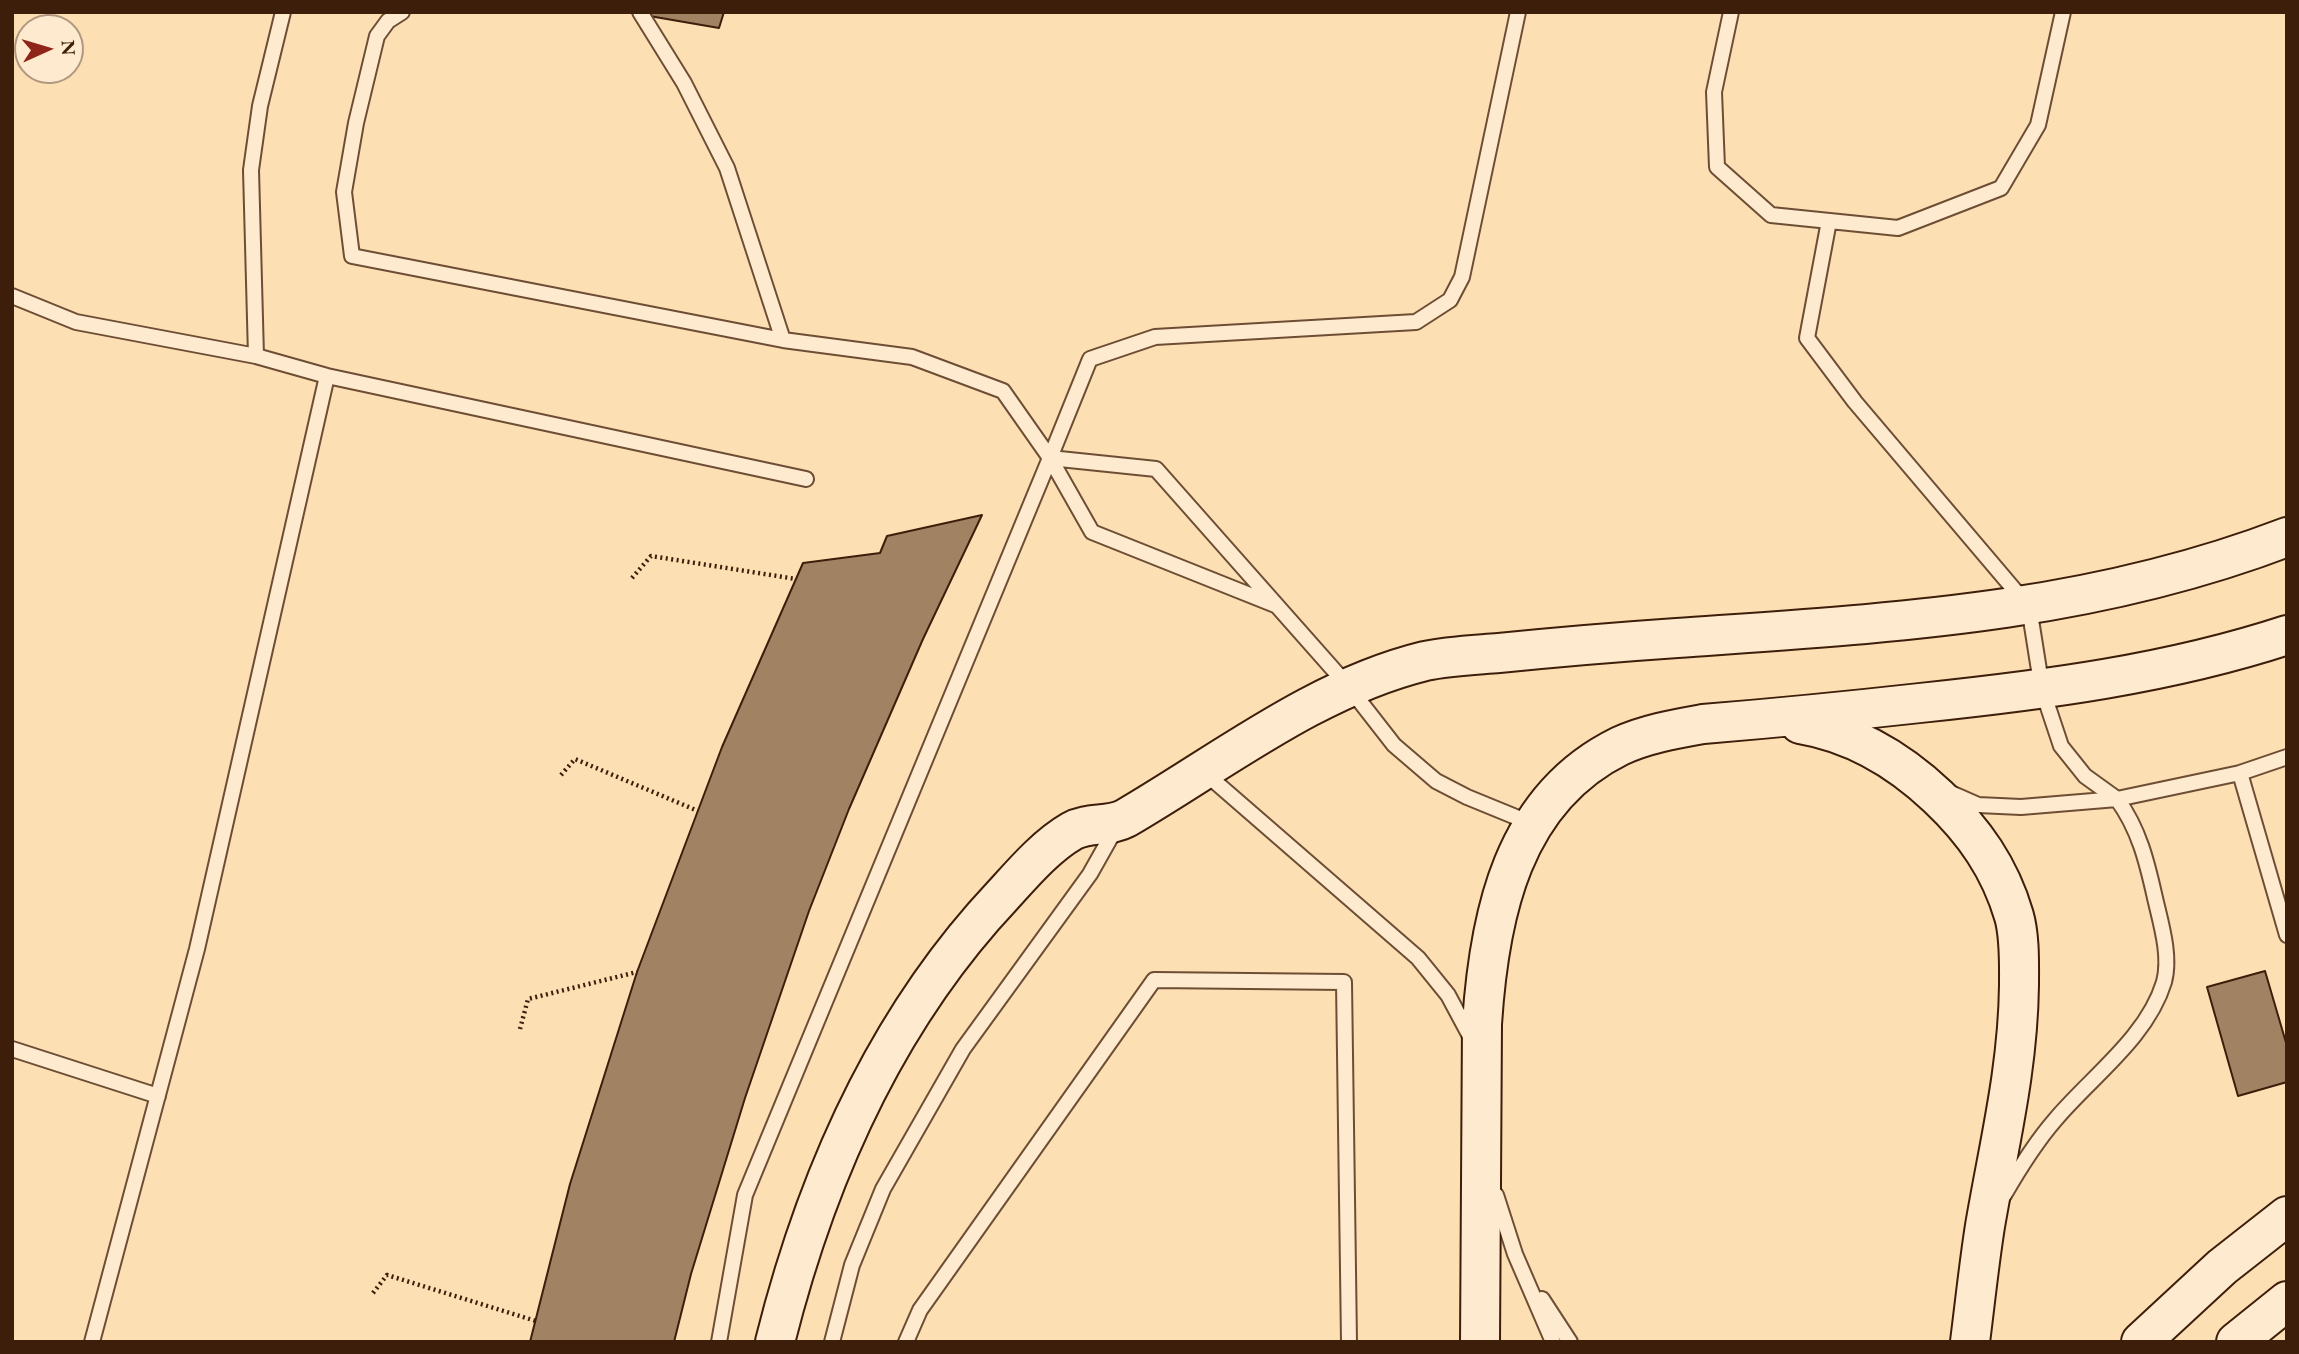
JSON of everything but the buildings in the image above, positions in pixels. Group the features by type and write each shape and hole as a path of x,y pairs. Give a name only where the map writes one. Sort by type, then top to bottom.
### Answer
{"main road":[{"path":"775,1342 792,1276 829,1172 876,1071 914,1006 949,957 1032,864 1074,829 1120,822 1201,770 1348,686 1427,661 1574,645 1964,616 2029,607 2159,578 2287,537"},
{"path":"1480,1342 1482,1059 1485,972 1494,919 1520,844 1551,799 1584,768 1620,746 1655,733 1703,724 2042,689 2196,662 2287,635"},
{"path":"1767,719 1833,730 1882,753 1920,779 1969,827 1997,873 2015,918 2020,968 2011,1100 1985,1226 1970,1342"},
{"path":"2141,1342 2222,1267 2287,1216"},
{"path":"2236,1342 2287,1301"}],"lane":[{"path":"256,356 251,170 260,106 283,12"},
{"path":"402,12 388,21 377,36 356,122 344,192 352,256 783,340 912,357 1003,391 1050,458 1092,532 1278,606"},
{"path":"640,12 684,83 727,168 783,340"},
{"path":"719,1342 745,1195 1090,359 1155,337 1416,322 1450,300 1462,277 1518,12"},
{"path":"1731,12 1714,92 1717,167 1771,215 1898,228 2001,188 2038,125 2063,12"},
{"path":"1829,221 1807,338 1855,402 2029,607 2042,689 2062,746 2072,763 2093,784 2117,799 2131,818 2140,839 2152,884 2165,946 2164,981 2150,1013 2117,1054 2055,1119 2023,1161 1985,1226"},
{"path":"12,296 76,322 256,356 327,376 806,479"},
{"path":"92,1342 197,949 327,376"},
{"path":"1050,458 1156,469 1348,686 1395,745 1436,781 1466,797 1534,824"},
{"path":"1920,779 1978,805 2021,807 2117,799 2240,773 2287,757"},
{"path":"1201,770 1419,958 1448,995 1482,1059 1496,1196 1515,1254 1553,1342"},
{"path":"2240,773 2281,896 2287,935"},
{"path":"832,1342 852,1265 883,1189 900,1157 962,1049 1090,874 1120,822"},
{"path":"906,1342 920,1310 1154,980 1344,982 1349,1342"},
{"path":"12,1049 158,1097"},
{"path":"1515,1254 1570,1342"}],"path":[{"path":"632,578 651,556 796,579"},
{"path":"561,775 575,759 698,811"},
{"path":"520,1029 528,999 636,972"},
{"path":"373,1293 387,1275 536,1321"}]}
